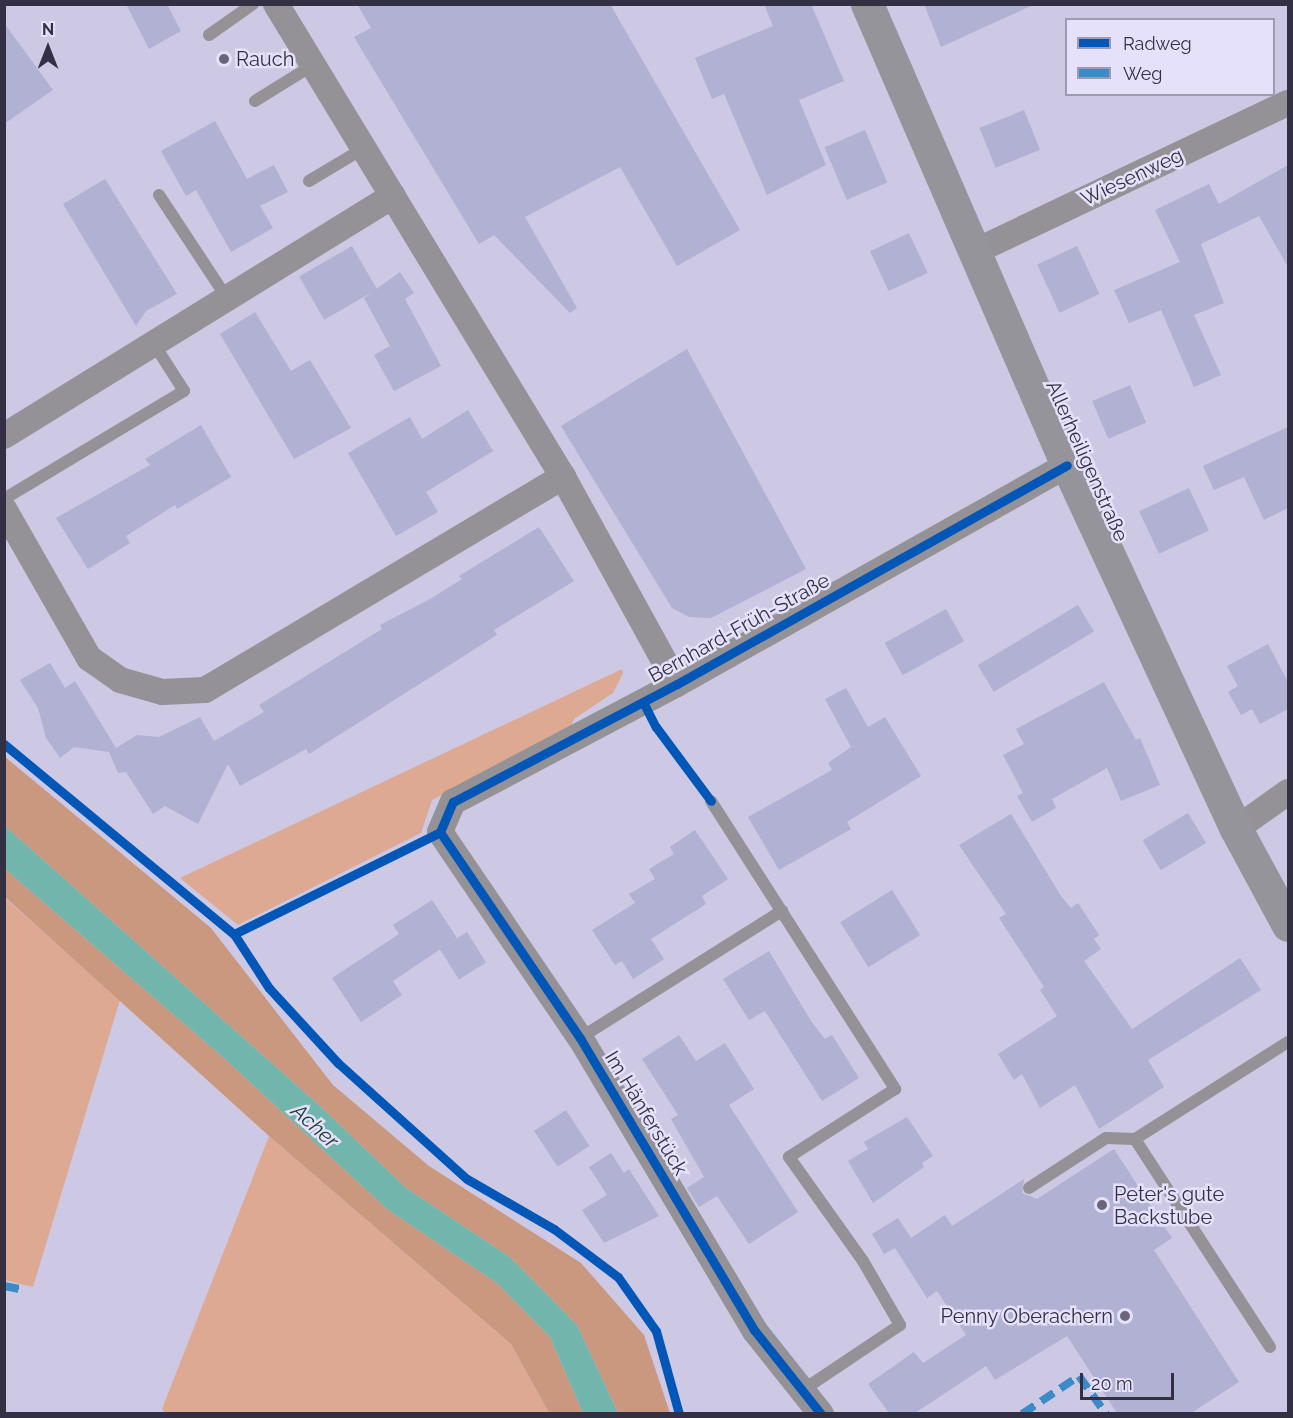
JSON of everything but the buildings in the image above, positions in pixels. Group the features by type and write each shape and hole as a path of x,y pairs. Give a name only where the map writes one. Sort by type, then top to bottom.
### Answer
{"street":[{"name":"Bernhard-Früh-Straße","path":"276,4 563,477 677,684"},
{"name":"Allerheiligenstraße","path":"867,4 1067,465 1236,829 1288,925"},
{"name":"Wiesenweg","path":"976,251 1288,103"},
{"path":"4,436 393,196"},
{"name":"Bernhard-Früh-Straße","path":"440,832 453,802 677,684 1067,465"},
{"path":"4,509 89,658 120,680 162,692 205,690 563,477"},
{"path":"1236,829 1288,792"},
{"name":"Im Hänferstück","path":"440,832 580,1038 755,1331 821,1413"}],"lane":[{"path":"209,35 253,4"},
{"path":"255,101 314,65"},
{"path":"309,181 364,148"},
{"path":"159,195 227,298"},
{"path":"4,499 183,391 154,344"},
{"path":"711,801 895,1089 789,1157 863,1261 900,1325 803,1389"},
{"name":"Im Hänferstück","path":"580,1038 782,911"},
{"path":"1029,1188 1106,1138 1135,1139 1288,1042"},
{"path":"1135,1139 1270,1347"}],"shaded area":[{"path":"622,669 623,673 613,693 574,719 569,731 432,800 421,833 238,925 180,878"},
{"path":"4,756 211,928 333,1085 429,1166 581,1263 644,1335 670,1413 618,1413 577,1325 511,1258 406,1188 321,1107 5,826"},
{"path":"5,869 224,1058 387,1209 497,1283 550,1337 583,1413 549,1413 511,1344 269,1136 5,897"},
{"path":"4,897 120,1000 33,1287 5,1280"},
{"path":"269,1136 511,1344 549,1413 167,1414 162,1409"}],"water":[{"name":"Acher","path":"5,826 321,1107 406,1188 511,1258 577,1325 618,1413 583,1413 550,1337 497,1283 387,1209 224,1058 5,869"}],"marked path":[{"path":"4,1286 25,1290"},
{"path":"1022,1414 1079,1376 1106,1414"}],"cycle path":[{"path":"440,832 453,802 677,684 1067,465"},
{"path":"643,702 656,727 711,801"},
{"path":"4,744 234,934 269,988 338,1063 467,1179 554,1229 618,1277 656,1331 679,1414"},
{"path":"440,832 580,1038 755,1331 821,1414"},
{"path":"234,934 440,832"}],"place":[{"name":"Rauch","path":"224,59"},
{"name":"Peter's gute Backstube","path":"1102,1205"},
{"name":"Penny Oberachern","path":"1125,1316"}]}
